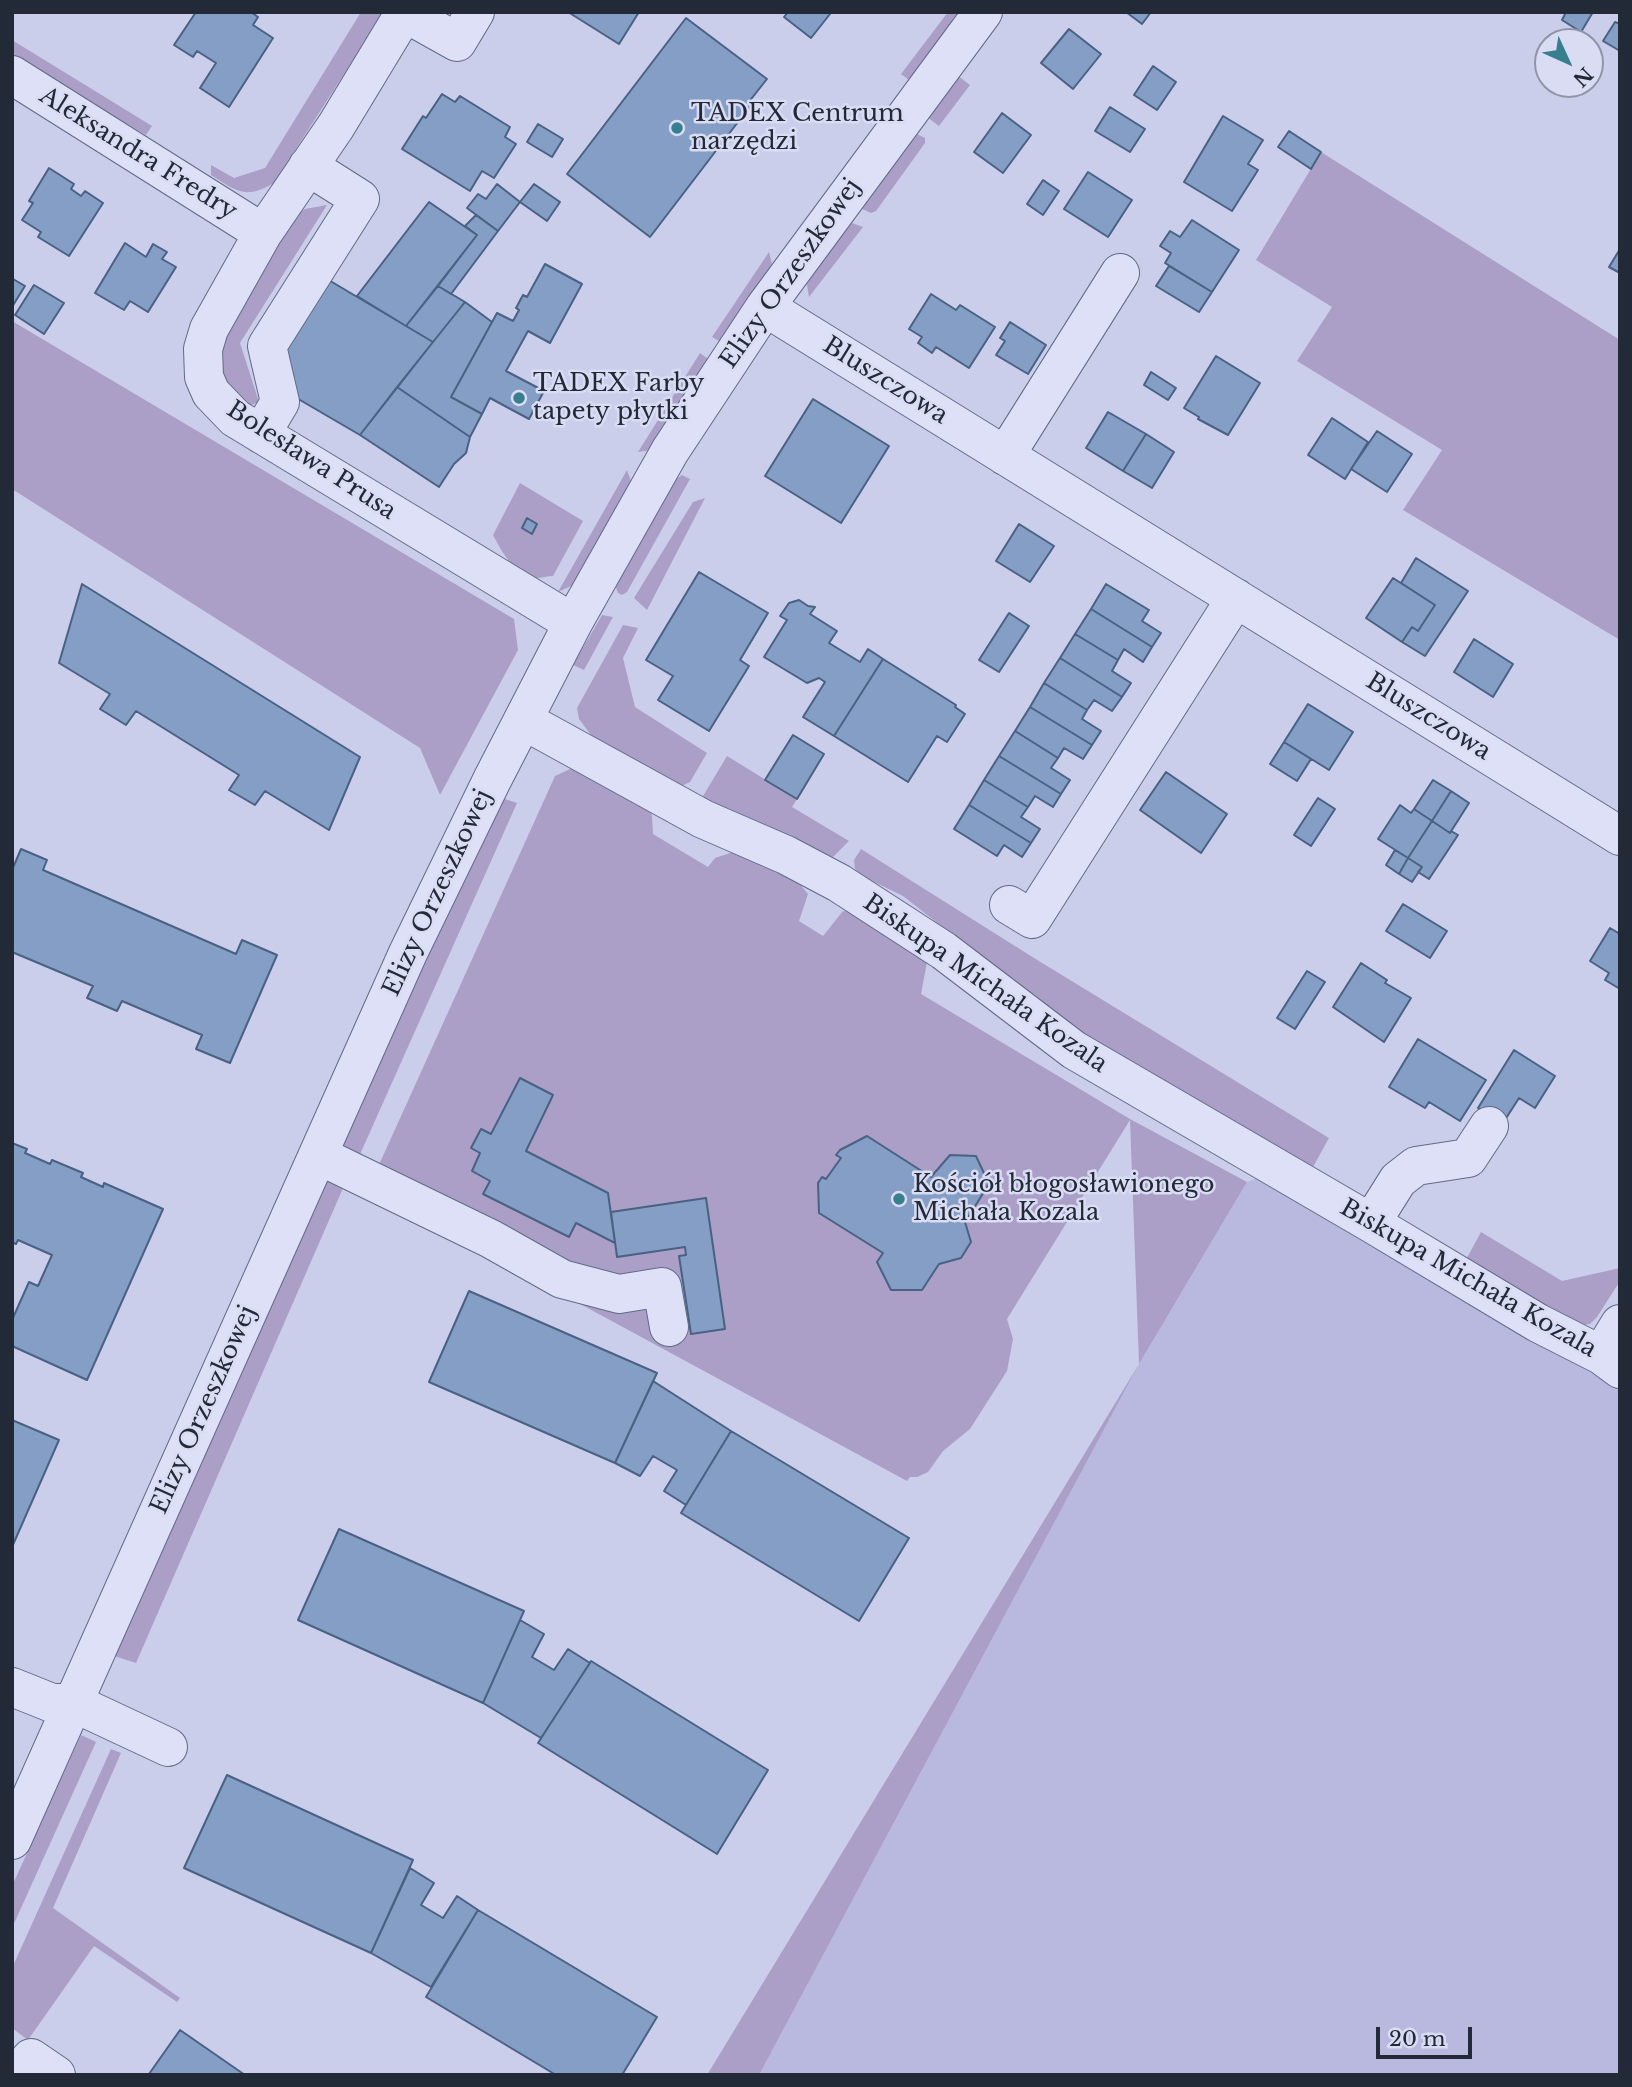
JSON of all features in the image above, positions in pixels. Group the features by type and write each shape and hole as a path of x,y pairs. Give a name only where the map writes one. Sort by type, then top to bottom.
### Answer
{"street":[{"path":"405,13 457,42 475,12"},
{"name":"Elizy Orzeszkowej","path":"12,1840 408,953 573,623 670,451 765,307 983,12"},
{"name":"Bolesława Prusa","path":"405,13 336,126 263,233 209,329 202,365 211,393 234,418 573,623"},
{"name":"Aleksandra Fredry","path":"12,75 263,233"},
{"path":"261,434 280,402 267,346 360,199 308,166"},
{"path":"1005,456 1120,273"},
{"name":"Bluszczowa","path":"765,307 1620,836"},
{"path":"1009,905 1032,919 1236,598"},
{"name":"Biskupa Michała Kozala","path":"523,720 703,819 786,855 839,883 944,951 1074,1050 1538,1323 1613,1349"},
{"path":"1371,1223 1398,1180 1416,1166 1468,1158 1489,1126"},
{"path":"318,1154 479,1233 562,1279 619,1294 662,1287 668,1327"},
{"path":"12,1687 52,1703 74,1703 168,1747"},
{"path":"16,2075 31,2057 56,2075"}],"shaded area":[{"path":"361,12 384,12 274,183 248,192 234,189 211,175 211,165 234,178 265,168"},
{"path":"948,12 960,12 909,80 901,74"},
{"path":"12,40 152,126 146,135 12,56"},
{"path":"957,75 970,85 939,126 927,117"},
{"path":"917,134 925,138 925,143 876,211 871,213 862,209 862,204 911,137"},
{"path":"1321,152 1620,340 1620,640 1403,510 1442,450 1297,361 1332,307 1256,260"},
{"path":"327,205 240,343 259,402 246,407 220,375 224,333 295,216 305,209"},
{"path":"849,222 863,227 809,297 806,279"},
{"path":"769,252 772,264 721,342 712,337"},
{"path":"12,321 514,619 518,650 440,795 420,748 12,489"},
{"path":"700,353 708,359 652,450 638,452"},
{"path":"627,470 632,484 575,584 558,592"},
{"path":"682,475 690,479 627,592 622,595 618,593 615,585 676,479"},
{"path":"520,483 583,521 553,576 536,578 515,568 493,535"},
{"path":"705,498 647,610 634,598 693,502"},
{"path":"602,615 613,617 584,670 573,665"},
{"path":"623,625 638,628 623,658 635,707 707,753 690,782 677,788 591,735 579,719 577,708"},
{"path":"727,756 797,799 792,807 849,841 833,857 708,805 703,796"},
{"path":"585,762 651,801 653,834 708,867 715,858 733,852 799,883 808,894 799,921 823,936 843,911 860,913 927,962 921,994 1130,1119 1247,1182 1139,1364 1130,1120 1007,1319 1013,1339 1007,1371 970,1429 943,1451 928,1472 910,1477 907,1481 368,1189 555,776"},
{"path":"502,798 517,803 357,1161 339,1153 458,885"},
{"path":"861,849 1329,1138 1308,1176 1084,1045 1004,975 903,896 862,876 855,869 854,860"},
{"path":"328,1170 347,1179 136,1663 114,1656"},
{"path":"1260,1177 1620,1390 1620,2075 759,2075 1139,1364 1247,1182"},
{"path":"1481,1232 1562,1281 1620,1268 1620,1281 1597,1317 1590,1324 1578,1326 1462,1267"},
{"path":"1139,1364 759,2075 707,2075"},
{"path":"81,1735 96,1742 12,1928 12,1886"},
{"path":"111,1749 121,1753 53,1908 180,1998 177,2002 94,1946 28,2040 12,2028 12,1968"}],"building":[{"path":"196,12 251,12 258,17 253,25 273,38 229,107 200,88 216,63 197,51 193,57 174,45"},
{"path":"568,12 639,12 619,44"},
{"path":"788,12 830,14 811,38 784,17"},
{"path":"1126,12 1151,12 1142,24"},
{"path":"1566,12 1593,12 1583,28 1575,28 1562,20"},
{"path":"686,18 767,79 748,103 751,105 650,237 567,174"},
{"path":"1615,22 1620,24 1620,51 1604,39"},
{"path":"1069,29 1101,54 1073,89 1041,63"},
{"path":"1153,66 1176,82 1157,110 1134,95"},
{"path":"442,94 455,102 460,96 510,127 505,137 516,144 494,178 482,171 470,191 402,149 423,116 426,118"},
{"path":"1110,107 1145,129 1130,152 1095,131"},
{"path":"1002,113 1031,135 1003,173 974,152"},
{"path":"1223,116 1263,140 1248,164 1258,170 1232,211 1184,182"},
{"path":"538,124 563,139 552,157 527,142"},
{"path":"1289,131 1321,152 1311,169 1278,147"},
{"path":"49,168 74,184 71,189 81,196 85,191 103,203 69,256 38,237 41,232 22,220 33,203 29,201"},
{"path":"1088,172 1132,200 1108,237 1064,209"},
{"path":"1043,180 1059,191 1043,215 1027,204"},
{"path":"497,184 520,202 498,231 467,208 478,194 486,199"},
{"path":"534,184 560,202 547,221 520,202"},
{"path":"429,202 477,235 406,326 357,296"},
{"path":"476,215 498,231 451,294 438,286 477,235 465,226"},
{"path":"1192,220 1239,250 1212,292 1165,263 1171,253 1160,246 1170,231 1180,237"},
{"path":"125,243 146,257 153,244 167,252 162,259 176,267 148,312 130,301 124,310 95,293"},
{"path":"1620,249 1620,273 1609,267"},
{"path":"545,264 582,284 550,343 528,331 506,371 544,391 529,419 490,398 482,414 451,397 497,313 513,321 523,295 527,297"},
{"path":"1169,266 1212,292 1199,312 1156,286"},
{"path":"13,279 25,286 12,307 12,281"},
{"path":"327,279 433,342 360,435 288,393 280,352"},
{"path":"34,285 64,303 44,334 15,315"},
{"path":"438,286 465,302 433,342 406,326"},
{"path":"931,294 956,310 960,305 995,327 969,368 936,347 932,353 918,343 922,337 909,329"},
{"path":"465,302 492,322 451,397 482,414 470,437 397,387"},
{"path":"1010,322 1046,345 1028,374 996,355 1005,341 1000,338"},
{"path":"1216,356 1260,383 1228,435 1184,408"},
{"path":"1151,372 1176,388 1168,400 1144,385"},
{"path":"397,387 470,437 466,453 454,464 439,487 360,435"},
{"path":"813,399 889,446 841,523 765,476"},
{"path":"1108,412 1146,434 1123,471 1086,448"},
{"path":"1332,418 1368,442 1345,479 1308,455"},
{"path":"1377,431 1412,454 1387,492 1351,469"},
{"path":"1146,434 1174,452 1152,488 1123,471"},
{"path":"527,518 537,524 532,534 522,528"},
{"path":"1019,524 1054,546 1030,582 996,561"},
{"path":"1416,558 1468,591 1425,656 1402,642 1412,627 1418,631 1435,605 1401,583"},
{"path":"699,572 768,613 740,660 749,666 709,731 658,700 673,676 646,660"},
{"path":"1393,578 1435,605 1418,631 1412,627 1402,642 1366,618"},
{"path":"82,584 360,757 329,830 265,791 255,805 229,790 239,775 136,711 126,725 100,709 110,694 59,663"},
{"path":"1106,584 1149,610 1142,621 1161,633 1152,647 1091,609"},
{"path":"799,600 815,607 810,614 837,631 829,643 860,662 868,649 883,659 834,736 803,717 825,682 819,678 807,683 764,657 787,620 780,616 789,603"},
{"path":"1091,609 1152,647 1143,662 1124,649 1118,660 1075,634"},
{"path":"1009,613 1029,626 999,672 979,660"},
{"path":"1075,634 1118,660 1112,671 1131,683 1122,697 1060,658"},
{"path":"1474,639 1513,664 1493,697 1454,672"},
{"path":"1060,658 1122,697 1112,711 1094,700 1087,710 1044,683"},
{"path":"883,659 956,705 955,707 965,714 947,742 937,736 908,782 834,736"},
{"path":"1044,683 1087,710 1082,719 1101,731 1092,745 1030,707"},
{"path":"1308,704 1353,732 1329,770 1284,742"},
{"path":"1030,707 1092,745 1083,759 1064,748 1058,758 1015,731"},
{"path":"1015,731 1058,758 1051,768 1070,780 1061,794 999,756"},
{"path":"793,735 824,754 797,799 765,780"},
{"path":"1284,742 1311,759 1297,781 1270,764"},
{"path":"999,756 1061,794 1053,807 1035,796 1028,807 984,780"},
{"path":"1166,772 1227,814 1201,853 1140,810"},
{"path":"984,780 1028,807 1021,817 1040,829 1031,843 969,805"},
{"path":"1433,780 1451,791 1432,821 1414,809"},
{"path":"1451,791 1469,803 1450,833 1432,821"},
{"path":"1318,798 1335,809 1311,846 1294,835"},
{"path":"969,805 1031,843 1022,857 1004,845 997,856 954,829"},
{"path":"1400,805 1411,813 1414,809 1432,821 1408,858 1378,839"},
{"path":"1432,821 1458,835 1429,879 1418,872 1422,867 1408,858"},
{"path":"21,849 47,860 43,870 236,954 242,940 277,955 230,1063 196,1049 202,1035 122,1001 117,1011 87,998 93,986 12,952 12,870"},
{"path":"1395,850 1408,858 1399,874 1386,865"},
{"path":"1408,858 1422,867 1412,882 1399,874"},
{"path":"1403,904 1447,931 1430,958 1386,931"},
{"path":"1610,928 1620,934 1620,989 1605,980 1609,973 1590,961"},
{"path":"1361,963 1387,980 1385,983 1411,998 1384,1042 1333,1007"},
{"path":"1307,971 1325,982 1295,1029 1277,1018"},
{"path":"1418,1039 1486,1080 1460,1121 1429,1102 1425,1108 1389,1087"},
{"path":"1514,1050 1555,1076 1535,1108 1519,1098 1503,1123 1478,1108"},
{"path":"520,1078 553,1095 526,1151 608,1193 615,1243 576,1223 569,1237 483,1194 490,1181 472,1171 480,1153 471,1148 481,1129 491,1134"},
{"name":"Kościół błogosławionego Michała Kozala","path":"867,1136 931,1177 950,1155 976,1156 989,1184 965,1222 971,1242 961,1258 939,1264 922,1290 891,1290 877,1262 883,1253 819,1213 818,1183 822,1177 826,1179 841,1158 836,1155 840,1150"},
{"path":"12,1143 27,1149 25,1153 50,1164 52,1160 83,1173 81,1177 103,1187 104,1183 163,1209 87,1380 12,1346 12,1320 29,1282 38,1286 52,1255 18,1240 16,1244 12,1242"},
{"path":"706,1198 725,1329 691,1334 679,1256 686,1255 685,1247 617,1257 611,1212"},
{"path":"469,1291 657,1373 615,1463 429,1382"},
{"path":"653,1381 731,1431 686,1505 664,1491 677,1470 653,1456 640,1476 615,1463"},
{"path":"12,1420 59,1440 12,1547"},
{"path":"731,1431 909,1538 859,1621 681,1513"},
{"path":"339,1529 524,1611 483,1703 298,1620"},
{"path":"520,1620 544,1634 532,1657 554,1670 568,1649 590,1663 541,1738 483,1703"},
{"path":"591,1661 768,1770 717,1854 538,1743"},
{"path":"227,1775 413,1860 371,1953 184,1868"},
{"path":"410,1868 434,1883 421,1905 443,1918 457,1896 478,1910 431,1987 371,1953"},
{"path":"478,1910 657,2017 622,2075 556,2075 426,1997"},
{"path":"180,2030 245,2075 149,2074"}],"place":[{"name":"TADEX Centrum narzędzi","path":"677,128"},
{"name":"TADEX Farby tapety płytki","path":"519,398"},
{"name":"Kościół błogosławionego Michała Kozala","path":"899,1199"}]}
